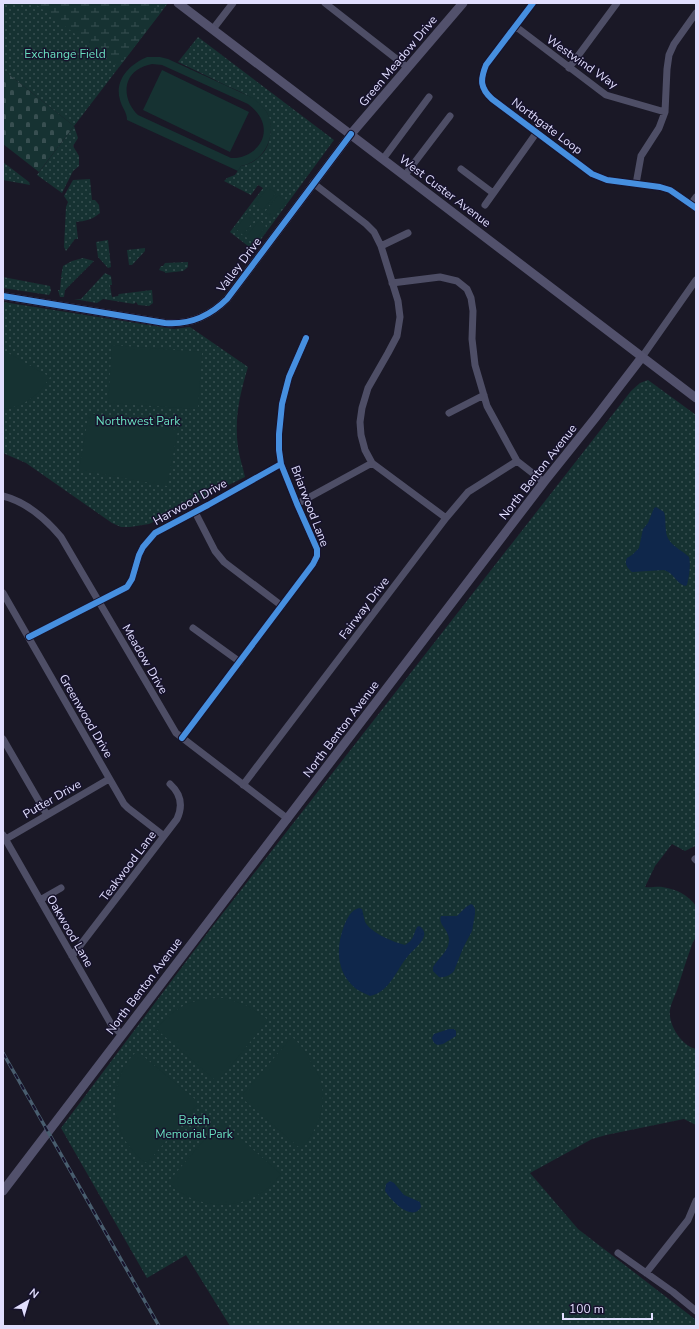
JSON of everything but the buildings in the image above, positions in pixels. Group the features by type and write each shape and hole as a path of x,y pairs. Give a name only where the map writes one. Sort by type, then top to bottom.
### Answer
{"main road":[{"name":"West Custer Avenue","path":"178,3 696,398"},
{"name":"Green Meadow Drive","path":"351,134 463,3"},
{"name":"North Benton Avenue","path":"3,1191 544,482 642,356"}],"street":[{"path":"213,29 233,3"},
{"path":"325,3 408,68"},
{"name":"Northgate Loop","path":"533,3 486,65 482,76 484,91 491,98 592,174 607,180 660,187 670,190 693,206"},
{"path":"569,68 618,3"},
{"path":"636,184 641,156 659,128 665,112 669,55 674,44 696,13"},
{"name":"Westwind Way","path":"515,26 569,68 612,97 665,112"},
{"path":"383,159 429,97"},
{"path":"405,175 450,116"},
{"path":"485,205 537,132"},
{"name":"Valley Drive","path":"3,296 164,323 178,323 195,320 211,313 227,300 351,134"},
{"path":"461,169 493,193"},
{"path":"313,183 372,229 377,236 398,301 400,317 397,336 368,388 362,408 360,422 361,435 365,450 372,463 446,518"},
{"path":"693,206 696,197"},
{"path":"380,246 408,233"},
{"path":"392,283 440,277 457,281 467,289 473,311 472,339 475,365 487,406 518,462 544,482"},
{"name":"North Benton Avenue","path":"642,356 694,288 696,280"},
{"name":"Briarwood Lane","path":"182,738 314,564 317,556 317,549 281,464 279,434 282,404 290,377 306,338"},
{"path":"449,413 484,395"},
{"name":"Fairway Drive","path":"243,785 446,518 468,492 518,462"},
{"path":"297,504 372,463"},
{"name":"Harwood Drive","path":"29,637 122,590 130,584 139,555 149,539 162,529 281,464"},
{"name":"Meadow Drive","path":"3,496 25,505 38,514 52,527 68,548 176,733 288,819"},
{"path":"195,512 215,551 224,562 282,606"},
{"name":"Greenwood Drive","path":"3,593 109,778 128,808 164,836"},
{"path":"193,628 240,662"},
{"path":"3,739 48,815"},
{"name":"Putter Drive","path":"4,837 48,815 109,778"},
{"name":"Teakwood Lane","path":"72,956 177,820 181,807 178,794 170,784"},
{"name":"Oakwood Lane","path":"4,837 111,1024 122,1035"},
{"path":"40,900 61,888"},
{"path":"646,1273 688,1220 696,1200"},
{"path":"618,1252 673,1292 696,1311"}],"green space":[{"name":"Exchange Field","path":"3,3 168,3 74,126 3,70"},
{"path":"34,3 153,3 162,11 119,67"},
{"path":"198,37 334,140 253,250 230,232 263,188 258,185 251,195 224,181 235,175 241,166 254,161 264,152 270,135 269,117 264,109 251,98 178,62"},
{"path":"147,57 160,57 168,59 253,98 266,111 270,120 270,135 265,149 255,160 241,166 238,171 127,120 120,100 119,86 121,79 129,68","holes":["152,64 162,65 248,104 258,113 264,129 261,142 257,148 245,156 231,158 138,115 130,104 128,98 127,86 129,80 132,75 142,67"]},
{"path":"3,70 74,126 39,172 3,144"},
{"path":"162,70 249,112 230,152 143,110"},
{"path":"74,126 78,138 73,146 79,156 79,166 73,171 62,193 37,175"},
{"path":"3,162 29,182 30,185 3,180"},
{"path":"90,179 92,200 95,200 99,205 100,213 88,220 76,222 78,239 75,239 66,251 64,247 66,207 68,202 64,196 73,180"},
{"path":"268,187 276,193 263,210 255,204"},
{"path":"278,195 286,201 273,218 265,212"},
{"path":"248,212 256,218 243,235 236,229"},
{"path":"259,220 266,226 254,243 246,237"},
{"path":"108,240 111,267 108,268 98,257 96,242"},
{"path":"145,248 145,251 132,265 129,265 127,250"},
{"path":"83,258 94,261 65,290 64,297 60,297 58,290 60,290 61,278 63,278 61,277 63,266 72,261"},
{"path":"188,262 188,267 183,271 165,273 159,270 165,263"},
{"path":"105,273 111,276 112,285 110,285 112,297 118,296 119,294 152,290 153,303 149,306 138,305 136,302 134,304 103,299 97,303 74,299 81,299"},
{"path":"3,277 50,286 51,291 49,295 3,288"},
{"name":"Northwest Park","path":"3,302 174,329 190,327 248,367 242,387 237,416 237,437 245,477 149,524 121,527 112,523 26,463 3,453"},
{"path":"112,345 202,352 198,409 108,403"},
{"path":"3,350 50,377 36,395 18,406 3,409"},
{"name":"Batch Memorial Park","path":"648,380 696,415 696,846 685,851 672,844 655,866 645,887 660,887 677,891 689,898 696,906 696,937 671,1005 670,1016 671,1022 677,1034 686,1044 696,1049 696,1125 684,1119 592,1139 530,1173 578,1229 696,1320 696,1326 230,1326 186,1255 147,1278 61,1128 209,931 631,391 640,383"},
{"path":"89,413 178,430 167,486 79,470"},
{"path":"225,998 248,1006 268,1020 220,1079 214,1079 156,1029 171,1014 186,1004 204,999"},
{"path":"292,1037 306,1053 318,1075 323,1094 323,1103 319,1120 311,1136 301,1149 244,1100 243,1094"},
{"path":"137,1051 196,1100 197,1105 147,1163 135,1153 122,1135 115,1110 115,1097 122,1072 128,1061"},
{"path":"223,1123 281,1174 267,1189 250,1199 238,1203 213,1204 188,1197 168,1182 218,1124"}],"water":[{"path":"656,507 664,512 666,531 669,540 689,557 689,575 687,585 685,586 679,583 667,571 632,572 626,566 627,558 639,548 643,529 648,523 654,508"},
{"path":"471,904 475,909 472,931 463,948 454,971 447,976 439,977 433,971 433,967 447,949 449,941 447,932 440,920 441,916 457,916"},
{"path":"359,908 362,909 365,922 372,930 395,942 405,945 408,943 419,926 423,930 424,934 421,942 408,956 388,985 377,994 370,996 360,991 348,981 339,958 341,934 344,926 351,913"},
{"path":"449,1029 454,1029 456,1031 456,1036 446,1043 439,1045 434,1042 432,1038 434,1034"},
{"path":"390,1181 394,1183 404,1195 420,1202 421,1207 412,1213 402,1208 392,1200 385,1191 386,1184"}],"railway":[{"path":"3,1053 159,1326"}],"cycle path":[{"path":"533,3 486,65 482,84 488,95 592,174 607,180 660,187 670,190 696,208"},
{"path":"3,296 165,323 191,321 206,315 227,299 351,134"},
{"path":"182,738 313,564 317,556 317,549 281,464 279,450 282,404 289,377 306,338"},
{"path":"29,637 127,587 132,579 143,547 155,533 281,464"}]}
